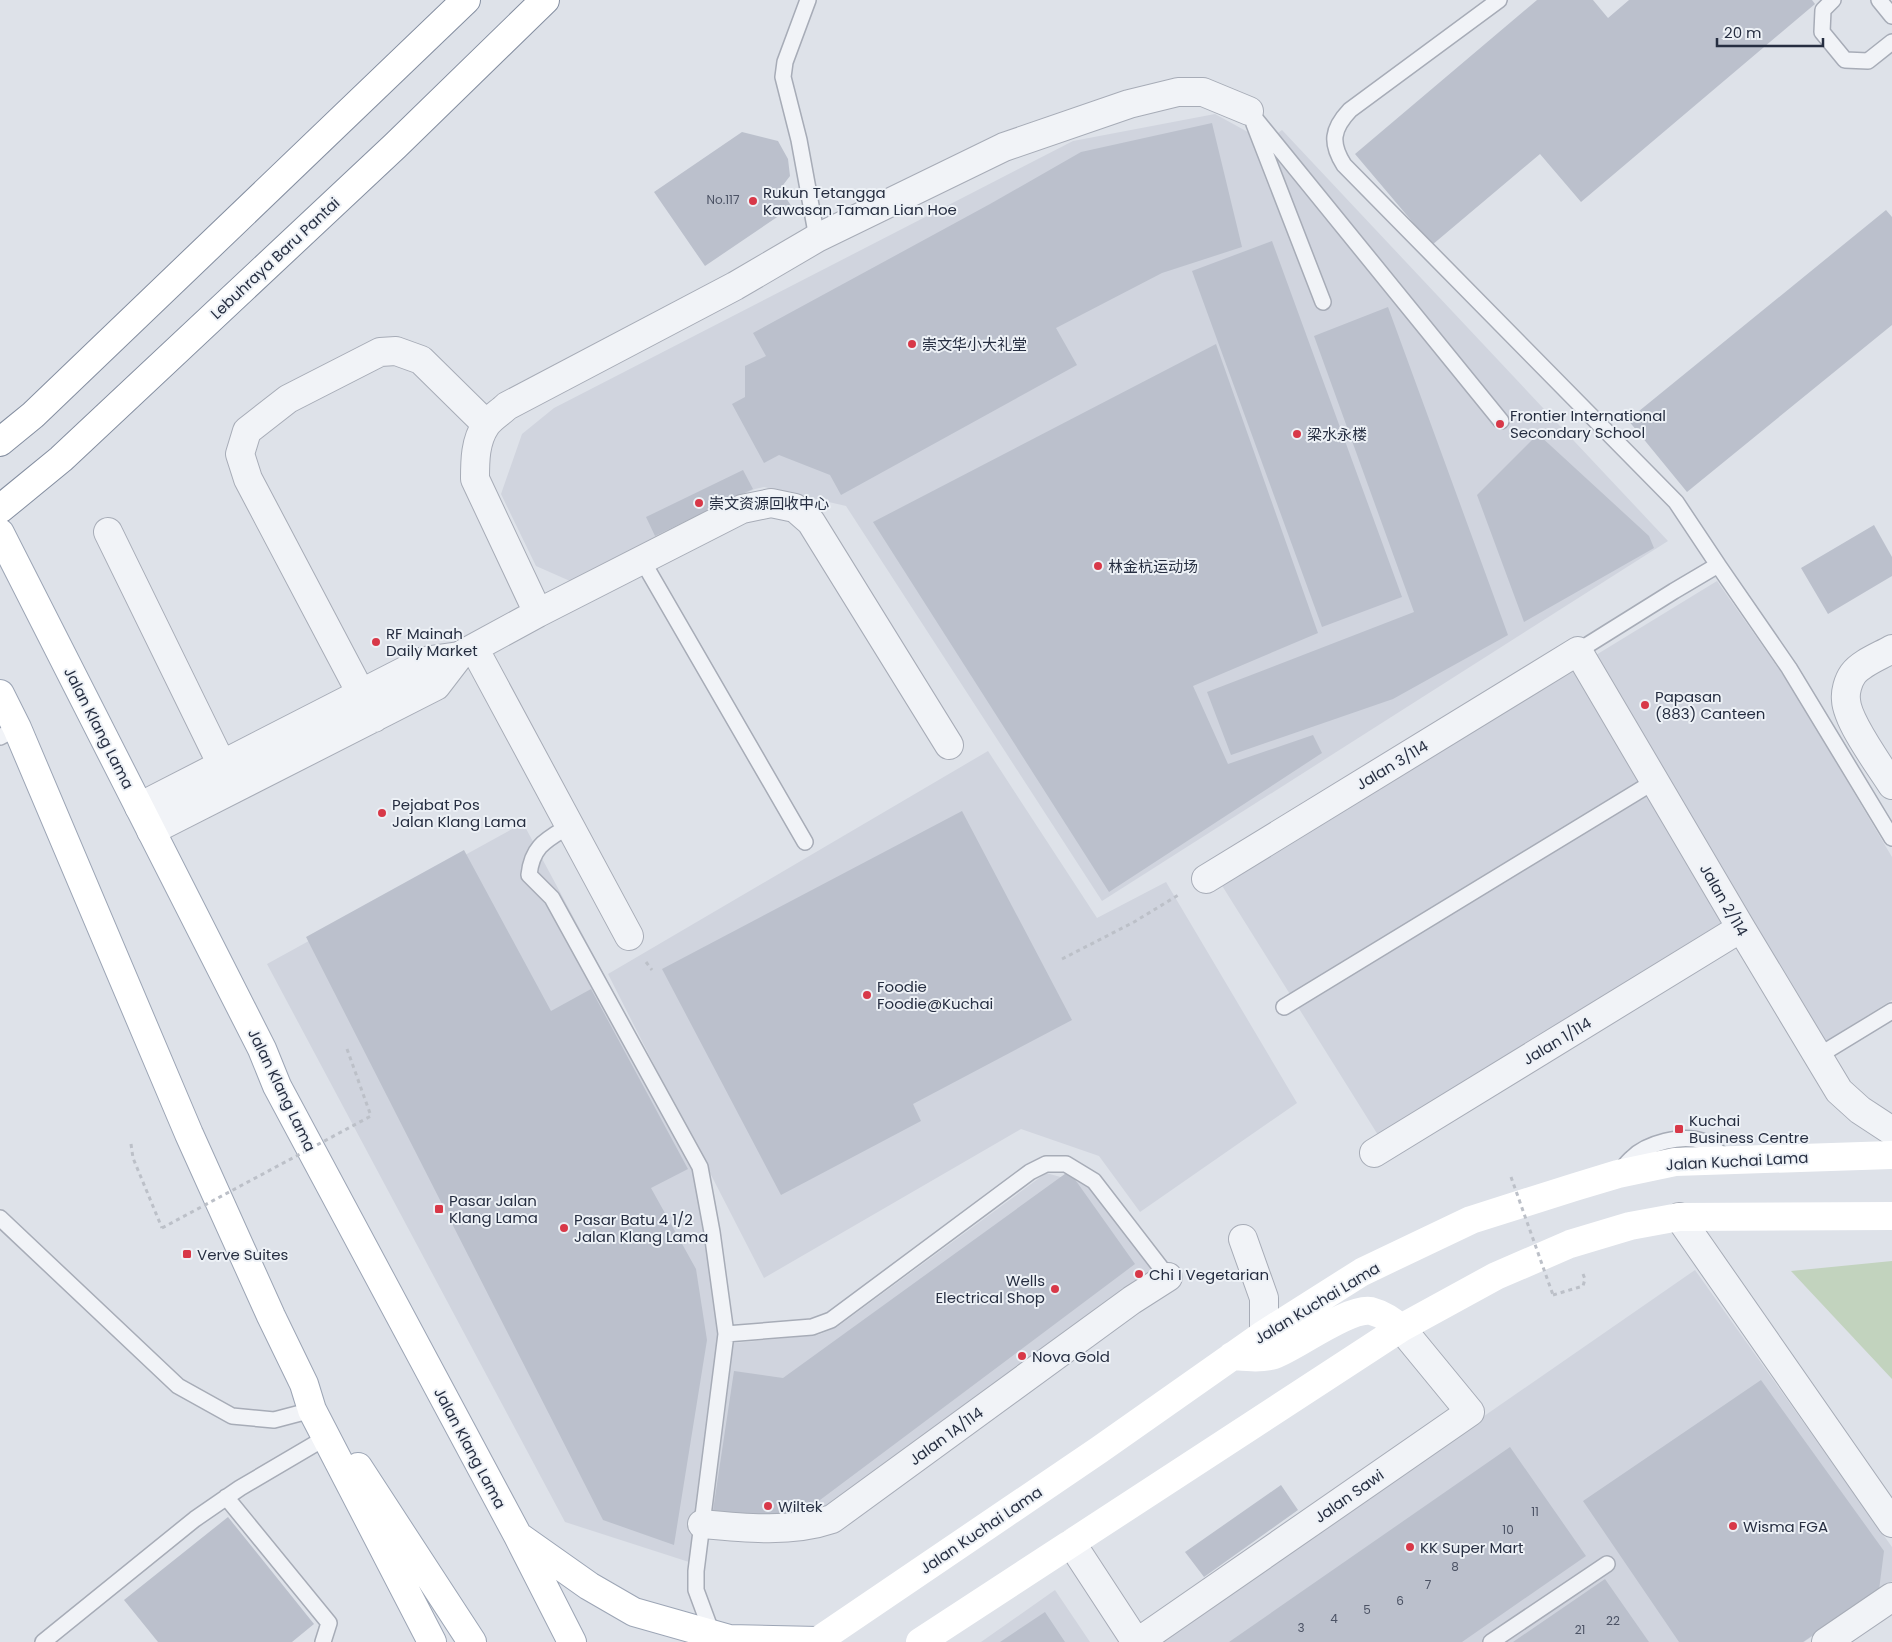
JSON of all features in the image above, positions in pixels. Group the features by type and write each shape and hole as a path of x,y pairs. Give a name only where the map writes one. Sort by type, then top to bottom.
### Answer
{"main road":[{"path":"0,442 32,415 466,0"},
{"name":"Lebuhraya Baru Pantai","path":"0,509 61,459 394,146 545,0"},
{"name":"Jalan Klang Lama","path":"0,533 262,1049 282,1094 518,1536 572,1642"},
{"path":"0,694 8,732 271,1316 304,1384 472,1642"},
{"name":"Jalan Kuchai Lama","path":"817,1641 1099,1450 1264,1334 1362,1272 1471,1220 1618,1174 1675,1162 1892,1155"},
{"path":"920,1642 1401,1328 1496,1276 1570,1244 1630,1226 1679,1218 1892,1216"},
{"path":"1232,1356 1255,1358 1274,1355 1332,1324 1352,1315 1370,1311 1384,1316 1401,1328"},
{"path":"304,1384 312,1410 325,1438 421,1630 432,1642"},
{"path":"518,1536 589,1586 634,1612 729,1640 817,1641"}],"street":[{"path":"538,613 475,479 475,456 486,424 507,406 735,286 817,238 1004,147 1129,104 1178,92 1204,92 1249,111"},
{"path":"374,718 248,480 240,454 247,431 288,399 380,352 396,351 421,360 486,424"},
{"path":"139,806 424,661 467,652 538,613 742,509 771,503 795,508 811,522 949,745"},
{"path":"108,532 222,765"},
{"path":"1892,649 1865,664 1854,673 1847,686 1846,700 1849,714 1892,785"},
{"name":"Jalan 2/114","path":"1578,650 1741,928 1840,1091 1860,1110 1892,1131"},
{"name":"Jalan 3/114","path":"1206,878 1578,650"},
{"path":"151,831 436,686 467,652"},
{"path":"467,652 569,826 629,936"},
{"name":"Jalan 1/114","path":"1374,1153 1741,928"},
{"path":"1679,1218 1892,1523"},
{"path":"1244,1239 1264,1298 1264,1334"},
{"name":"Jalan 1A/114","path":"702,1524 755,1528 813,1525 832,1519 1132,1300 1168,1277"},
{"name":"Jalan Sawi","path":"1137,1642 1470,1412 1401,1328"},
{"path":"1072,1544 1137,1642"},
{"path":"1826,1642 1892,1597"}],"lane":[{"path":"808,0 785,62 783,76 799,140 817,238"},
{"path":"1499,0 1350,110 1339,122 1334,137 1336,152 1344,166 1676,502 1788,668 1892,838"},
{"path":"1833,0 1823,10 1822,32 1845,60 1868,61 1892,42"},
{"path":"1879,0 1892,16"},
{"path":"1249,111 1323,302"},
{"path":"1249,111 1501,421"},
{"path":"642,560 805,842"},
{"path":"1578,650 1718,565"},
{"path":"1284,1007 1655,781"},
{"path":"569,826 545,841 536,850 530,862 529,875 552,898 700,1168 712,1232 726,1334 696,1571 696,1590 713,1636"},
{"path":"1818,1056 1892,1010"},
{"path":"726,1334 812,1327 831,1320 1030,1172 1046,1164 1066,1164 1094,1181 1168,1277"},
{"path":"0,1218 178,1386 232,1416 274,1420 312,1410"},
{"path":"43,1642 195,1519 226,1497 325,1438"},
{"path":"226,1497 329,1623 323,1642"},
{"path":"1491,1642 1607,1564"}],"path":[{"path":"1062,959 1134,922 1172,899"},
{"path":"131,1144 133,1158 162,1228 371,1116 347,1049"},
{"path":"1511,1177 1553,1295 1583,1286"}],"shaded area":[{"path":"1215,114 1266,142 1282,130 1668,541 1102,901 846,506 764,487 755,489 570,581 536,566 501,494 522,434 554,408 1073,141"},
{"path":"1717,581 1790,685 1892,857 1892,1000 1825,1042 1746,911 1378,1135 1221,884"},
{"path":"988,751 1097,918 1166,882 1297,1103 1140,1212 1099,1156 1021,1129 764,1278 708,1169 734,1343 818,1335 837,1327 1046,1173 1086,1184 1155,1272 1128,1295 826,1505 810,1512 696,1515 689,1562 565,1522 267,964 523,823 680,1116 608,974"},
{"path":"1695,1270 1892,1547 1892,1581 1804,1642 1158,1642"},
{"path":"1055,1590 1090,1642 981,1642"}],"green space":[{"path":"1892,1261 1892,1379 1791,1271"}],"building":[{"path":"1537,0 1593,0 1608,18 1629,0 1812,0 1815,4 1581,202 1540,154 1432,245 1355,154"},
{"path":"1212,123 1242,247 1162,273 1056,328 1077,365 841,495 830,475 779,455 764,463 732,404 745,397 745,366 766,356 753,333 990,204 1081,152"},
{"path":"742,132 778,141 788,159 790,176 780,189 792,207 705,266 654,192"},
{"path":"1886,210 1892,217 1892,325 1687,492 1628,420"},
{"name":"梁水永楼","path":"1272,241 1402,597 1322,627 1192,271"},
{"path":"1388,307 1508,635 1393,699 1231,755 1207,692 1414,612 1314,336"},
{"name":"林金杭运动场","path":"1216,344 1318,633 1193,686 1228,764 1313,735 1322,753 1109,892 873,522"},
{"path":"1538,434 1649,536 1654,548 1524,622 1477,495"},
{"name":"崇文资源回收中心","path":"743,470 753,489 655,536 646,517"},
{"path":"1874,525 1892,557 1892,576 1828,614 1801,568"},
{"name":"Foodie Foodie@Kuchai","path":"962,811 1072,1020 913,1104 921,1121 781,1195 662,969"},
{"name":"Pasar Batu 4 1/2 Jalan Klang Lama","path":"464,850 551,1011 591,989 688,1169 651,1188 696,1269 707,1340 674,1545 603,1520 306,937"},
{"path":"1069,1171 1135,1264 808,1509 786,1519 712,1517 734,1371 783,1378"},
{"name":"Wisma FGA","path":"1761,1380 1884,1551 1879,1590 1803,1642 1679,1642 1583,1501"},
{"path":"1510,1447 1586,1556 1462,1642 1229,1642"},
{"path":"1281,1485 1298,1510 1204,1577 1185,1552"},
{"path":"228,1517 314,1624 292,1642 158,1642 124,1600"},
{"path":"1605,1579 1649,1642 1513,1642 1551,1616"},
{"path":"1045,1612 1065,1642 1000,1642"}],"place":[{"name":"Rukun Tetangga Kawasan Taman Lian Hoe","path":"753,201"},
{"name":"崇文华小大礼堂","path":"912,344"},
{"name":"Frontier International Secondary School","path":"1500,424"},
{"name":"梁水永楼","path":"1297,434"},
{"name":"崇文资源回收中心","path":"699,503"},
{"name":"林金杭运动场","path":"1098,566"},
{"name":"RF Mainah Daily Market","path":"376,642"},
{"name":"Papasan (883) Canteen","path":"1645,705"},
{"name":"Pejabat Pos Jalan Klang Lama","path":"382,813"},
{"name":"Foodie Foodie@Kuchai","path":"867,995"},
{"name":"Kuchai Business Centre","path":"1679,1129"},
{"name":"Pasar Jalan Klang Lama","path":"439,1209"},
{"name":"Pasar Batu 4 1/2 Jalan Klang Lama","path":"564,1228"},
{"name":"Verve Suites","path":"187,1254"},
{"name":"Chi I Vegetarian","path":"1139,1274"},
{"name":"Wells Electrical Shop","path":"1055,1289"},
{"name":"Nova Gold","path":"1022,1356"},
{"name":"Wiltek","path":"768,1506"},
{"name":"Wisma FGA","path":"1733,1526"},
{"name":"KK Super Mart","path":"1410,1547"}]}
